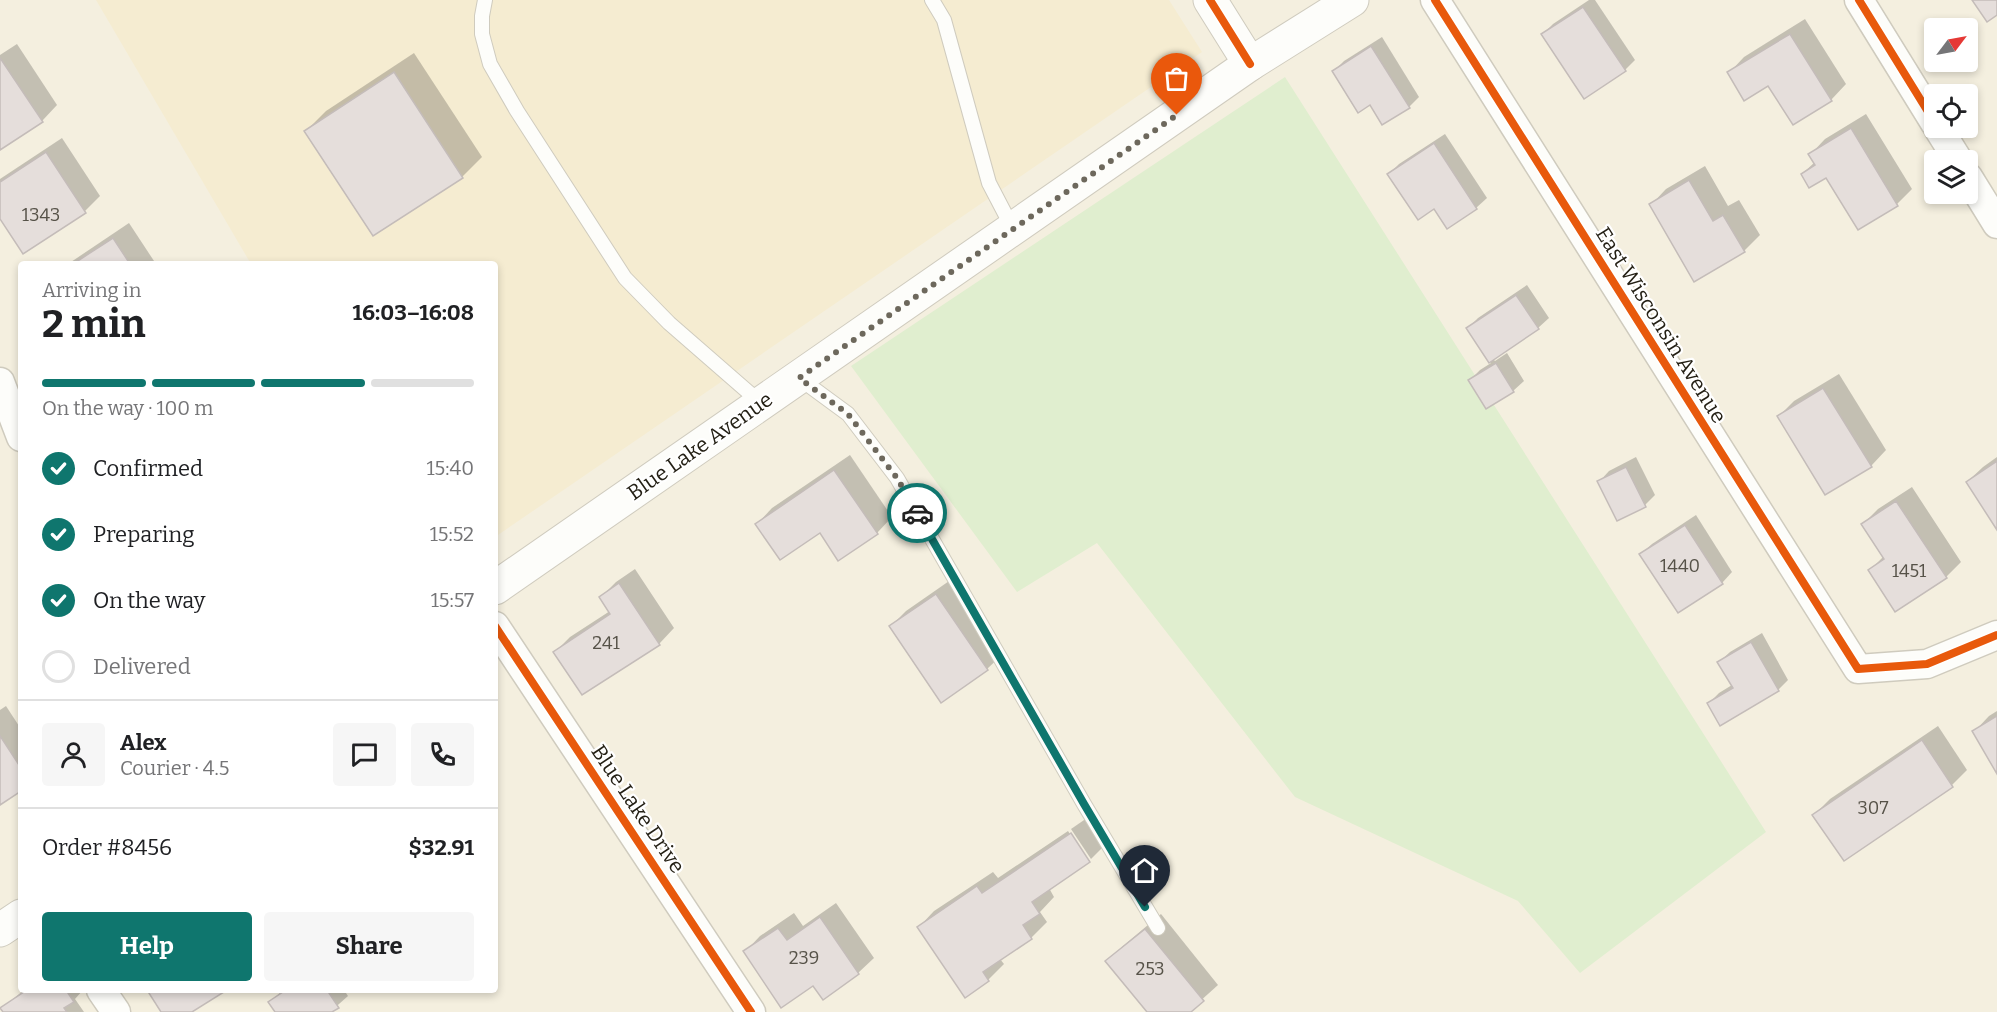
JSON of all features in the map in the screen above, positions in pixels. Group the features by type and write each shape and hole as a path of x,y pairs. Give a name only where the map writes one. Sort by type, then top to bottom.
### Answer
{"main road":[{"path":"1210,0 1250,64"},
{"name":"Blue Lake Avenue","path":"498,586 1250,64 1352,0"},
{"path":"0,930 18,918"}],"street":[{"name":"East Wisconsin Avenue","path":"1435,0 1858,669 1927,664 1997,635"},
{"path":"1859,0 1924,105"},
{"path":"1978,193 1997,224"},
{"path":"0,382 18,429"},
{"name":"Blue Lake Drive","path":"498,631 751,1012"},
{"path":"103,993 116,1012"}],"lane":[{"path":"485,0 482,34 490,64 517,111 625,278 669,323 762,404"},
{"path":"932,0 944,20 989,183 1013,230"},
{"path":"799,378 848,414 897,478 1158,928"}],"shaded area":[{"path":"96,0 1169,0 1202,52 498,535 498,261 249,261"}],"green space":[{"path":"1285,77 1766,832 1580,973 1518,901 1295,797 1097,543 1017,592 851,366"}],"building":[{"path":"1972,0 1997,0 1997,15 1987,22"},
{"path":"1583,7 1626,71 1584,99 1541,34"},
{"path":"1790,34 1832,101 1793,125 1768,86 1744,101 1727,72"},
{"path":"1371,46 1410,108 1382,125 1370,105 1358,113 1332,71"},
{"path":"0,58 43,122 0,150"},
{"path":"394,72 463,178 373,236 304,131"},
{"path":"1851,128 1898,206 1858,230 1826,178 1809,188 1801,174 1815,165 1808,154"},
{"path":"1434,143 1477,209 1447,229 1434,209 1418,220 1387,174"},
{"path":"46,152 86,213 23,254 0,219 0,182"},
{"path":"1689,180 1713,221 1723,215 1745,252 1694,282 1649,204"},
{"path":"113,238 128,261 78,261"},
{"path":"1516,295 1539,329 1489,363 1466,328"},
{"path":"1496,363 1514,392 1486,409 1468,380"},
{"path":"1823,388 1872,467 1825,495 1777,416"},
{"path":"1997,461 1997,530 1966,482"},
{"path":"1626,467 1646,507 1617,521 1597,481"},
{"path":"834,470 878,534 838,561 820,533 780,560 755,524"},
{"path":"1896,501 1947,578 1895,612 1868,570 1884,559 1861,524"},
{"path":"1685,525 1723,584 1678,613 1639,554"},
{"path":"619,583 660,645 582,695 553,652 610,614 599,597"},
{"path":"936,594 988,670 941,703 889,626"},
{"path":"1751,642 1779,691 1720,726 1707,703 1733,688 1717,662"},
{"path":"1997,716 1997,774 1972,731"},
{"path":"0,736 18,763 18,793 0,805"},
{"path":"1922,740 1953,787 1844,861 1812,815"},
{"path":"1071,833 1090,862 1032,902 1040,914 1023,925 1032,939 983,972 989,981 965,998 917,927 977,886 982,893"},
{"path":"820,917 859,974 823,1000 813,986 781,1008 743,951 778,928 787,940"},
{"path":"1145,929 1204,1001 1191,1012 1147,1012 1105,961"},
{"path":"22,993 68,993 74,1002 64,1008 67,1012 3,1012 0,1008"},
{"path":"149,993 222,993 192,1012 161,1012"},
{"path":"282,993 329,993 339,1008 332,1012 275,1012 268,1002"}],"cycle path":[{"path":"1210,0 1250,64"},
{"path":"1435,0 1858,669 1927,664 1997,635"},
{"path":"1859,0 1924,105"},
{"path":"498,631 751,1012"}],"way so far":[{"path":"917,513 897,478 848,414 799,378 1177,115"}],"route":[{"path":"917,513 1145,907"}]}
